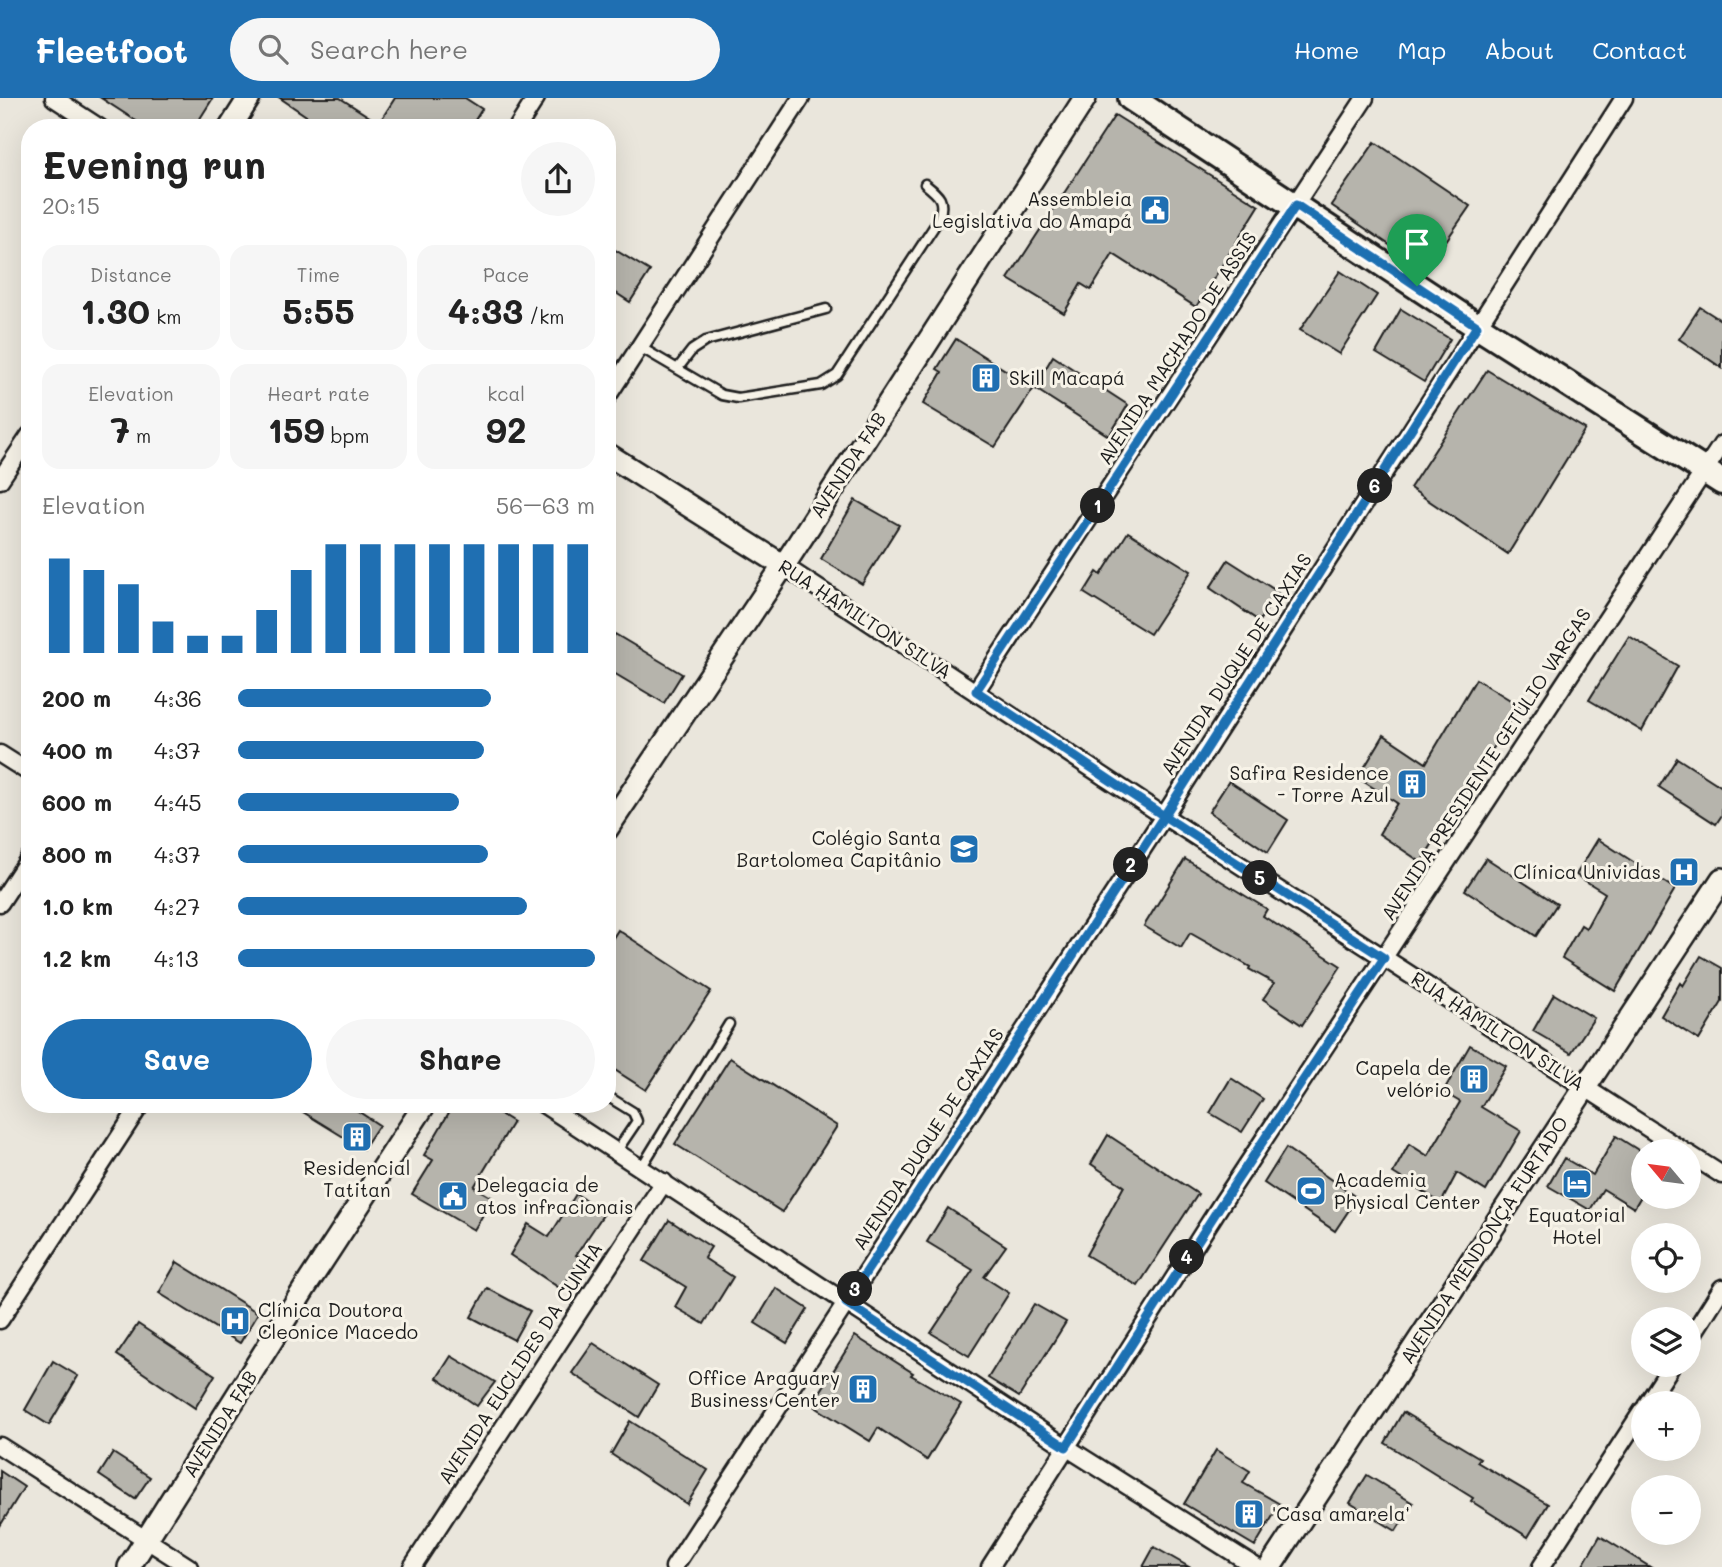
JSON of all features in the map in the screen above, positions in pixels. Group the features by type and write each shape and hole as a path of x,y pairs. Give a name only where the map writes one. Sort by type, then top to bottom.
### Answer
{"main road":[{"path":"236,119 249,98"},
{"name":"AVENIDA FAB","path":"616,816 783,566 1085,98"},
{"path":"1131,98 1477,326 1713,477"},
{"name":"RUA HAMILTON SILVA","path":"616,460 783,566"},
{"name":"AVENIDA MENDONÇA FURTADO","path":"1270,1567 1722,879"},
{"name":"AVENIDA FAB","path":"129,1567 306,1286 419,1113"}],"street":[{"path":"54,98 86,119"},
{"path":"523,119 536,98"},
{"path":"616,383 801,98"},
{"name":"AVENIDA MACHADO DE ASSIS","path":"976,691 1365,98"},
{"name":"AVENIDA DUQUE DE CAXIAS","path":"674,1567 1164,816 1624,98"},
{"name":"AVENIDA PRESIDENTE GETÚLIO VARGAS","path":"990,1567 1222,1203 1384,958 1713,477 1722,444"},
{"path":"0,480 21,448"},
{"name":"RUA HAMILTON SILVA","path":"783,566 1164,816 1665,1139"},
{"path":"0,754 21,767"},
{"path":"0,903 21,871"},
{"path":"0,1320 135,1113"},
{"path":"557,1113 1066,1447 1256,1567"},
{"name":"RUA HAMILTON SILVA","path":"1701,1162 1722,1175"},
{"name":"AVENIDA EUCLIDES DA CUNHA","path":"412,1567 663,1182"},
{"path":"1701,1321 1722,1289"},
{"path":"1541,1567 1631,1428"},
{"path":"0,1446 189,1567"}],"lane":[{"path":"640,347 722,395 738,398 821,385 837,375 939,219 943,207 938,194 925,184"},
{"path":"678,368 692,350 706,341 826,309"},
{"path":"641,1168 729,1024"},
{"path":"616,1101 634,1112 637,1121 616,1152"}],"building":[{"path":"101,98 213,98 200,119 133,119"},
{"path":"280,98 340,98 373,119 311,119"},
{"path":"395,98 465,98 482,109 476,119 382,119"},
{"name":"Assembleia Legislativa do Amapá","path":"1115,115 1259,206 1196,307 1113,254 1091,290 1081,284 1064,313 1008,279"},
{"path":"1375,142 1470,206 1426,270 1331,205"},
{"path":"616,250 650,271 630,302 616,293"},
{"path":"1340,271 1377,295 1339,354 1300,330"},
{"path":"1700,307 1722,321 1722,368 1679,339"},
{"path":"1401,309 1450,339 1424,382 1376,353"},
{"path":"956,339 1034,388 995,447 923,404 942,372 937,369"},
{"path":"1053,356 1128,405 1109,436 1034,388"},
{"path":"1487,370 1585,429 1508,554 1410,488"},
{"path":"855,500 899,525 862,584 821,559"},
{"path":"1128,532 1191,571 1150,634 1084,593 1097,572 1101,575"},
{"path":"1228,560 1278,592 1259,621 1210,588"},
{"path":"616,635 682,674 664,703 616,674"},
{"path":"1629,636 1678,666 1642,731 1589,700"},
{"path":"1476,679 1520,706 1421,862 1379,834 1397,803 1358,778 1384,735 1426,763"},
{"path":"1677,758 1722,787 1722,815 1716,824 1659,787"},
{"path":"1229,781 1288,820 1268,852 1209,812"},
{"path":"1598,839 1675,889 1615,991 1562,958 1581,925 1586,928 1605,893 1576,875"},
{"path":"1486,858 1557,904 1536,936 1465,890"},
{"path":"1185,859 1267,909 1263,916 1341,966 1302,1025 1263,999 1274,983 1249,969 1250,967 1190,933 1181,948 1144,926"},
{"path":"618,930 711,991 646,1090 616,1071"},
{"path":"1701,956 1722,968 1722,1002 1699,1040 1661,1016 1680,983 1683,986"},
{"path":"1554,994 1594,1018 1571,1053 1533,1031"},
{"path":"1470,1045 1506,1066 1481,1107 1521,1131 1486,1191 1457,1173 1441,1203 1393,1173 1409,1144 1428,1156 1460,1102 1443,1092"},
{"path":"730,1058 837,1126 782,1212 675,1144"},
{"path":"1231,1078 1263,1099 1242,1132 1210,1113"},
{"name":"Residencial Tatitan","path":"305,1113 361,1113 379,1125 363,1149"},
{"path":"449,1113 498,1113 513,1122 474,1187 493,1198 474,1230 412,1194 433,1160 424,1155"},
{"path":"1108,1135 1198,1194 1138,1286 1086,1255 1124,1186 1091,1164"},
{"path":"1616,1136 1631,1145 1631,1206 1603,1189 1590,1210 1548,1186 1564,1158 1593,1175"},
{"name":"Academia Physical Center","path":"1286,1148 1357,1198 1335,1231 1264,1183"},
{"path":"576,1194 605,1212 576,1255 582,1258 561,1289 510,1255 528,1224 549,1237"},
{"path":"948,1208 1006,1246 984,1277 1009,1293 969,1356 931,1333 973,1270 927,1242"},
{"path":"669,1220 711,1247 704,1258 733,1277 704,1324 675,1307 686,1287 644,1261"},
{"path":"177,1262 258,1313 240,1343 159,1293"},
{"path":"487,1288 530,1311 514,1340 471,1317"},
{"path":"776,1288 808,1309 787,1343 755,1323"},
{"path":"1034,1304 1066,1322 1019,1397 988,1378"},
{"path":"138,1324 215,1375 195,1408 117,1355"},
{"path":"855,1336 913,1373 911,1375 961,1404 927,1460 878,1428 870,1441 812,1405"},
{"path":"593,1343 658,1385 639,1417 572,1373"},
{"path":"451,1356 495,1382 477,1406 437,1378"},
{"path":"53,1361 78,1376 49,1425 25,1410"},
{"path":"1403,1412 1480,1458 1477,1462 1548,1504 1528,1537 1471,1501 1473,1498 1385,1443"},
{"path":"630,1421 708,1470 687,1504 611,1454"},
{"path":"1216,1450 1250,1471 1243,1483 1280,1504 1255,1546 1184,1504"},
{"path":"113,1453 150,1477 135,1499 99,1475"},
{"path":"0,1471 24,1487 0,1526"},
{"path":"1367,1475 1413,1503 1396,1531 1350,1503"},
{"path":"1600,1536 1650,1567 1582,1567"},
{"path":"1154,1547 1189,1567 1143,1567"}],"place":[{"name":"Assembleia Legislativa do Amapá","path":"1155,210"},
{"name":"Skill Macapá","path":"986,378"},
{"name":"Safira Residence - Torre Azul","path":"1412,784"},
{"name":"Colégio Santa Bartolomea Capitânio","path":"964,849"},
{"name":"Clínica Unividas","path":"1684,872"},
{"name":"Capela de velório","path":"1474,1079"},
{"name":"Residencial Tatitan","path":"357,1137"},
{"name":"Equatorial Hotel","path":"1577,1184"},
{"name":"Academia Physical Center","path":"1311,1191"},
{"name":"Delegacia de atos infracionais","path":"453,1196"},
{"name":"Clínica Doutora Cleonice Macedo","path":"235,1321"},
{"name":"Office Araguary Business Center","path":"863,1389"},
{"name":"'Casa amarela'","path":"1249,1514"}],"route":[{"path":"1417,286 1296,205 976,691 1164,816 846,1303 1066,1447 1222,1203 1384,958 1164,816 1477,326 1417,286"}]}
